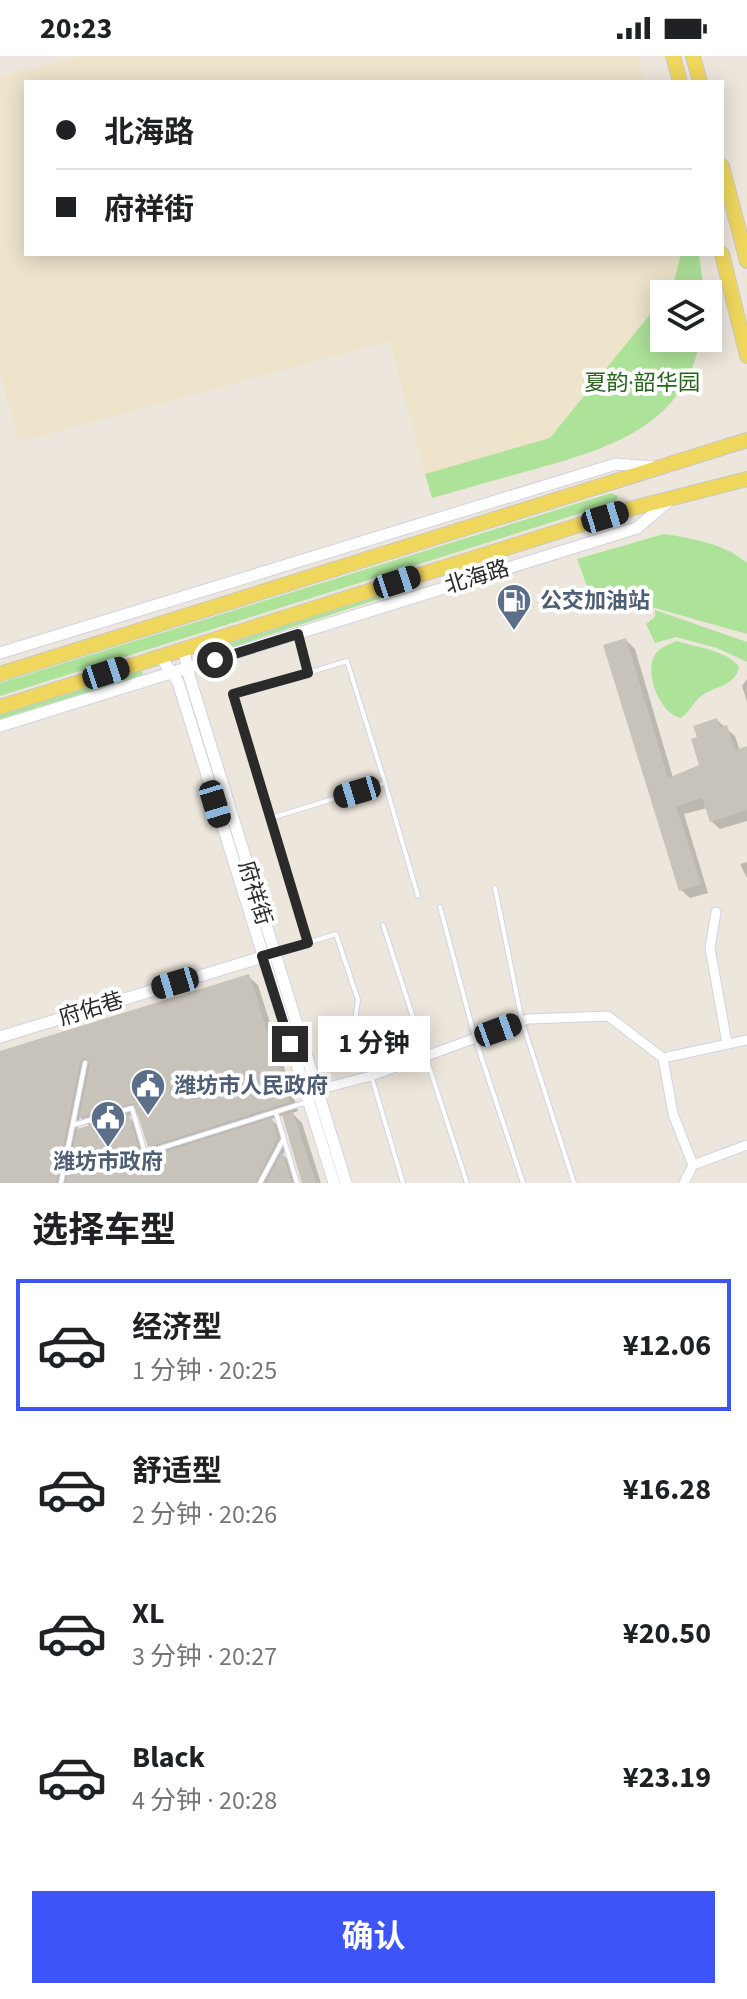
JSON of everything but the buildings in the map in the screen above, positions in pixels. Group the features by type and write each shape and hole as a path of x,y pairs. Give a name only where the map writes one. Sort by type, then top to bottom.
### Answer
{"main road":[{"path":"673,56 679,80"},
{"path":"693,56 699,80"},
{"path":"724,174 747,261"},
{"path":"722,256 747,356"},
{"path":"0,674 747,440"},
{"name":"北海路","path":"0,707 549,535 747,479"}],"street":[{"path":"0,653 616,464 663,468"},
{"path":"540,487 545,504"},
{"name":"北海路","path":"0,726 637,528 670,500"},
{"path":"549,535 557,553"},
{"path":"397,582 403,600"},
{"name":"府祥街","path":"184,648 187,669 308,1102 334,1183"},
{"name":"府祥街","path":"160,656 172,674 317,1090 346,1183"},
{"path":"716,912 710,948 727,1043"},
{"name":"府佑巷","path":"0,1037 268,955"},
{"path":"317,1090 371,1076 522,1021 608,1016 663,1058 673,1114 693,1165"},
{"path":"663,1058 747,1040"},
{"path":"684,1183 693,1165 747,1145"}],"lane":[{"path":"298,634 308,673"},
{"path":"308,943 233,694 347,661 418,896"},
{"path":"271,818 385,783"},
{"path":"495,888 522,1021 574,1183"},
{"path":"440,907 475,1038 523,1183"},
{"path":"383,925 467,1183"},
{"path":"268,955 336,934 358,1000 355,1021 403,1183"},
{"path":"61,1183 85,1063"},
{"path":"73,1125 132,1108 145,1153 308,1102"},
{"path":"276,1113 297,1183"},
{"path":"260,1183 283,1140"}],"shaded area":[{"path":"82,56 638,56 644,80 24,80 24,256 680,256 674,280 650,280 650,314 550,438 425,474 390,341 19,442 0,373 0,77"}],"green space":[{"path":"680,256 699,256 702,280 674,280"},
{"name":"夏韵·韶华园","path":"650,314 650,352 697,352 693,367 680,391 663,411 642,427 593,451 432,498 425,474 550,438"},
{"path":"611,493 618,496 616,502 0,696 0,683"},
{"path":"664,534 718,546 747,563 747,634 588,589 577,559"},
{"path":"390,592 391,595 220,651 218,647"},
{"path":"655,610 747,642 747,662 717,648 676,637 655,643 646,624 655,617"},
{"path":"676,641 719,653 739,667 730,682 701,696 681,718 673,715 660,700 651,668 658,651"},
{"path":"141,670 143,675 0,719 0,715"}],"place":[{"name":"公交加油站","path":"514,632"},
{"name":"潍坊市人民政府","path":"148,1117"},
{"name":"潍坊市政府","path":"108,1149"}],"route":[{"path":"215,660 298,634 308,673 233,694 308,943 262,956 290,1044"}]}
